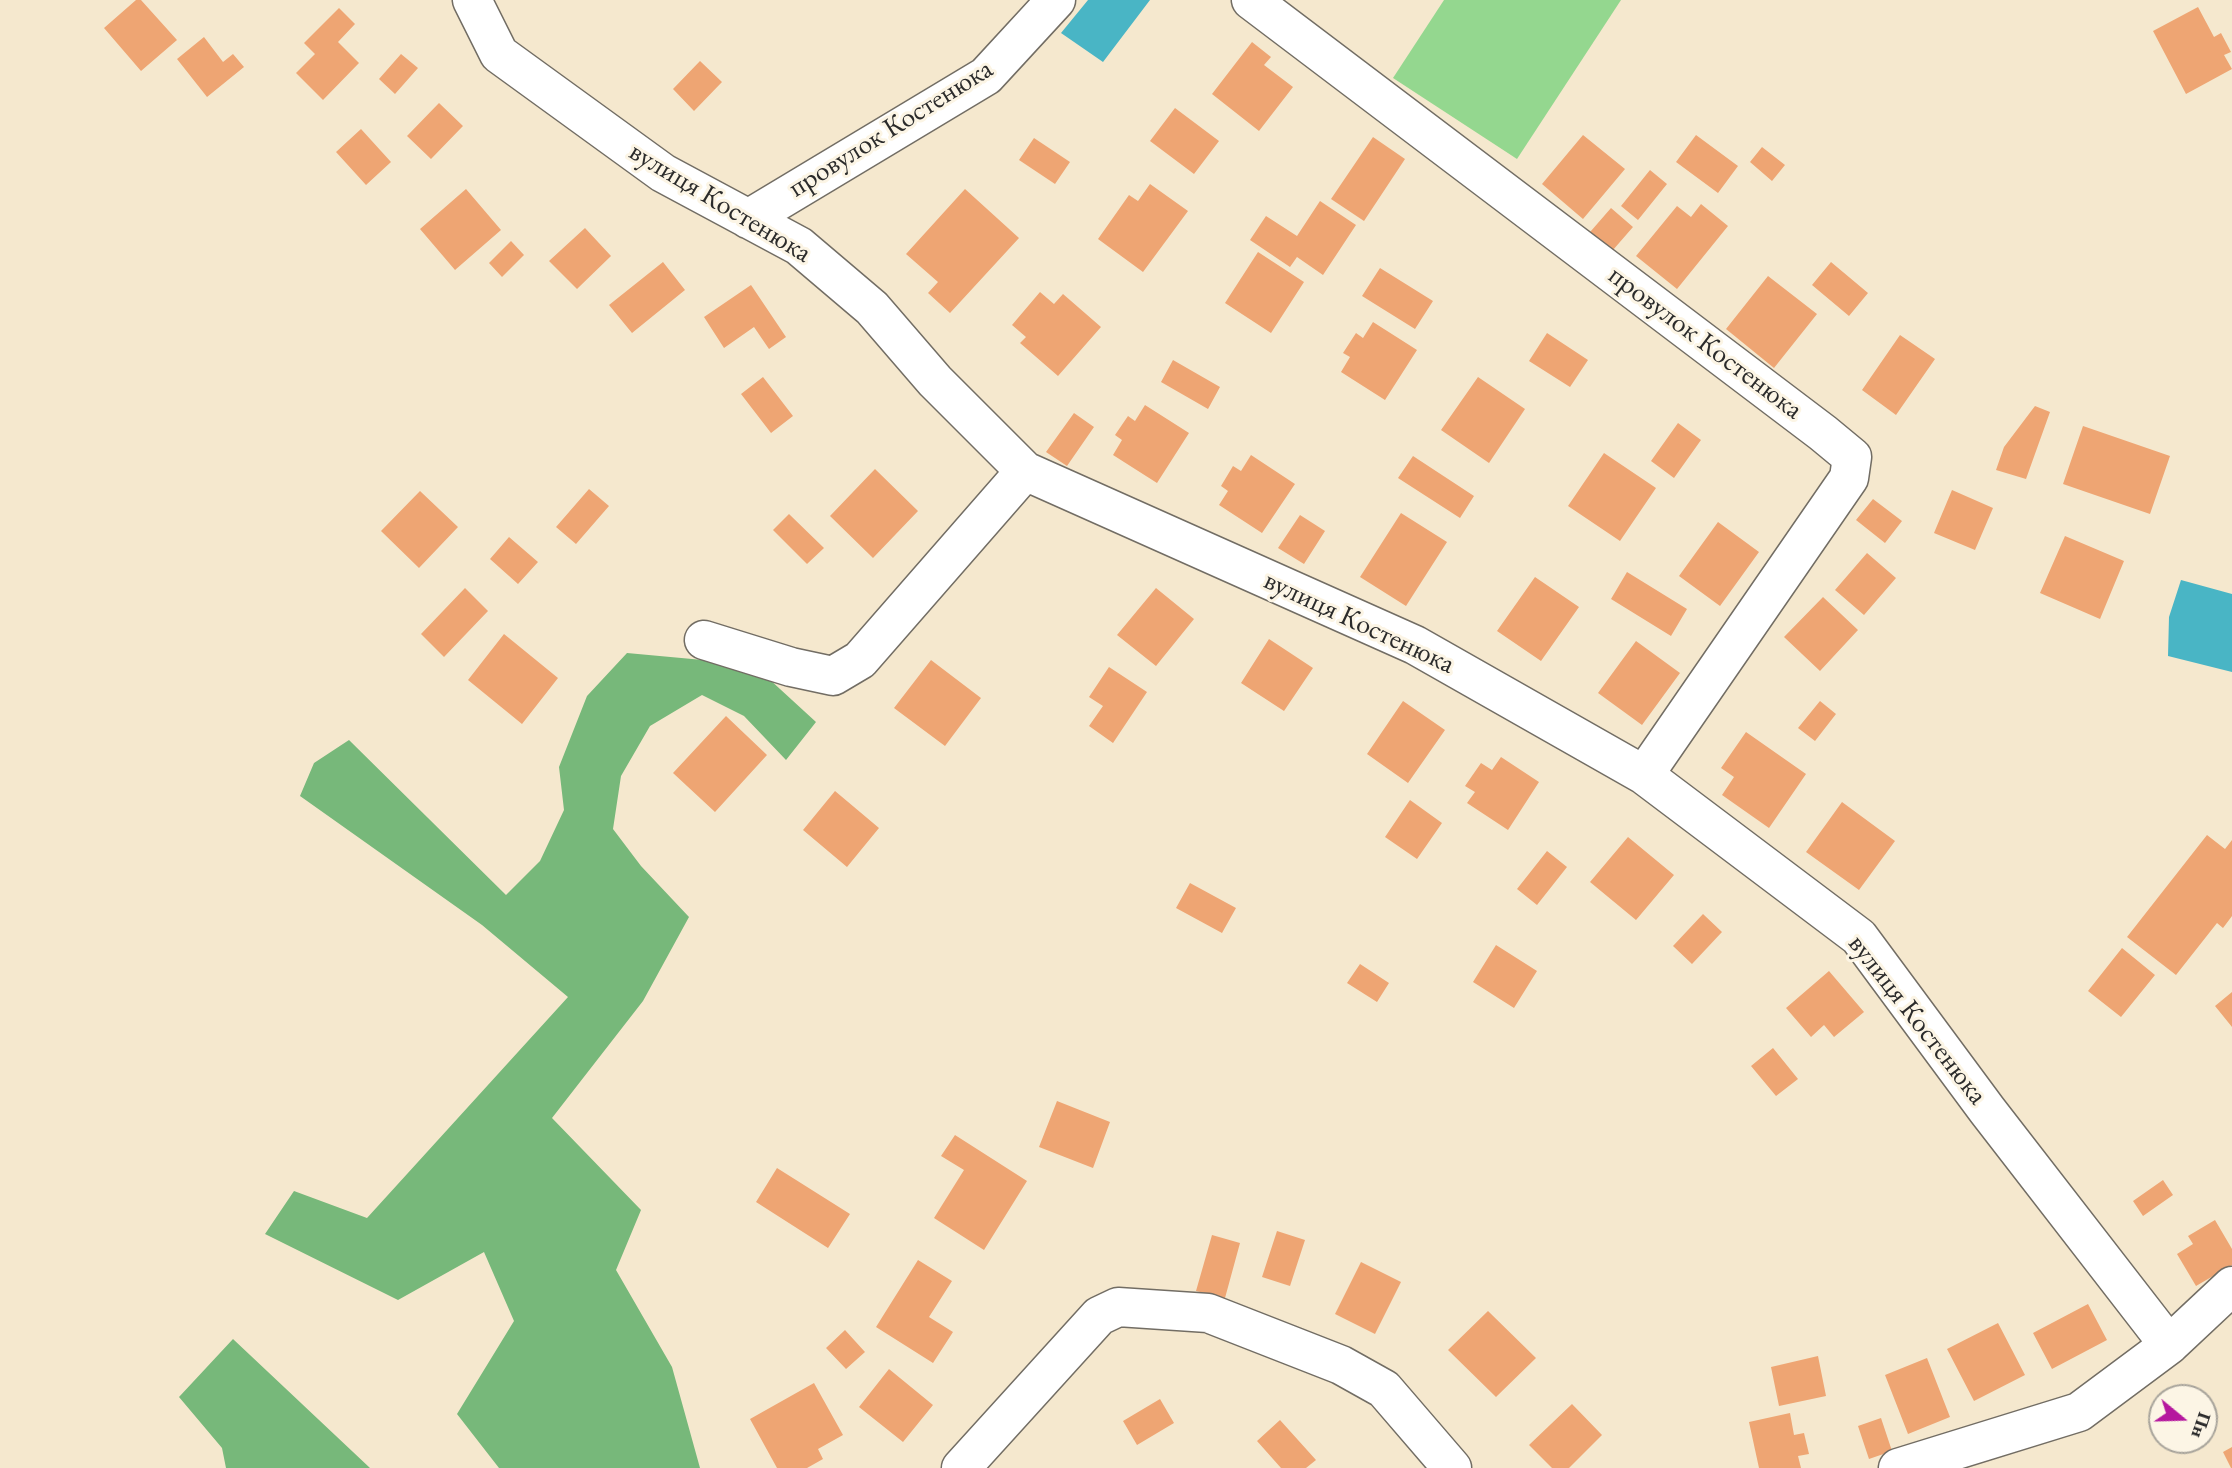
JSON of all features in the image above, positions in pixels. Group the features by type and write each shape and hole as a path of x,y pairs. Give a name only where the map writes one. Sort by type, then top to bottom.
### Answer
{"street":[{"name":"вулиця Костенюка","path":"472,0 499,54 663,173 799,246 872,308 935,381 1025,471 1415,645 1644,775 1859,937 1987,1110 2169,1345"},
{"name":"провулок Костенюка","path":"748,219 986,76 1055,0"},
{"name":"провулок Костенюка","path":"1251,0 1852,457 1849,478 1644,775"},
{"path":"704,640 790,667 834,676 860,660 1025,471"},
{"path":"1898,1468 2079,1412 2169,1345 2232,1286"},
{"path":"961,1468 1099,1316 1118,1307 1208,1313 1340,1365 1384,1390 1452,1468"}],"green space":[{"path":"1444,0 1621,0 1517,159 1393,78"},
{"path":"627,653 703,660 768,678 816,722 786,760 744,716 702,695 650,726 621,776 613,829 641,866 689,917 643,1001 552,1118 641,1210 616,1270 672,1367 700,1468 499,1468 457,1414 514,1321 484,1252 398,1300 265,1234 294,1191 367,1218 568,997 482,925 300,796 314,763 349,740 506,895 540,861 564,810 559,767 587,696"},
{"path":"233,1339 370,1468 226,1468 222,1448 179,1397"}],"water":[{"path":"1088,0 1150,0 1103,62 1061,33"},
{"path":"2181,580 2232,594 2232,672 2168,656 2169,617"}],"building":[{"path":"136,0 141,0 177,40 141,71 104,28"},
{"path":"2198,7 2214,37 2221,33 2231,52 2224,55 2232,69 2186,94 2153,31"},
{"path":"339,8 355,24 338,42 359,63 323,100 296,73 315,54 304,43"},
{"path":"204,37 223,62 233,54 244,67 207,97 177,59"},
{"path":"1252,42 1271,57 1264,65 1293,87 1259,131 1212,94"},
{"path":"401,54 418,68 395,94 379,79"},
{"path":"700,61 722,82 694,111 673,89"},
{"path":"439,103 463,126 431,159 407,136"},
{"path":"1175,108 1219,141 1194,174 1150,141"},
{"path":"361,129 391,162 366,185 336,152"},
{"path":"1583,135 1625,169 1583,219 1542,184"},
{"path":"1696,135 1738,166 1718,193 1676,162"},
{"path":"1373,137 1405,159 1364,221 1331,199"},
{"path":"1034,138 1070,162 1055,184 1019,160"},
{"path":"1762,147 1785,165 1772,181 1750,162"},
{"path":"1650,170 1667,184 1638,220 1621,206"},
{"path":"1150,184 1188,211 1143,272 1098,239 1129,195 1138,201"},
{"path":"466,189 501,230 455,270 420,229"},
{"path":"965,189 1019,238 950,313 928,293 938,282 906,254"},
{"path":"1320,201 1356,225 1323,275 1297,257 1290,267 1250,240 1266,216 1297,236"},
{"path":"1701,204 1728,226 1677,289 1636,256 1677,206 1691,217"},
{"path":"1611,208 1633,227 1606,258 1584,239"},
{"path":"585,228 611,256 577,289 549,261"},
{"path":"511,241 524,255 502,277 489,263"},
{"path":"1258,252 1304,282 1271,333 1225,303"},
{"path":"663,262 685,290 632,333 609,305"},
{"path":"1831,262 1868,293 1849,316 1812,285"},
{"path":"1380,268 1433,301 1415,329 1362,296"},
{"path":"1768,276 1817,314 1774,368 1726,329"},
{"path":"751,285 786,337 769,349 754,327 724,348 704,317"},
{"path":"1040,292 1054,304 1063,294 1101,327 1058,376 1020,343 1026,337 1012,325"},
{"path":"1373,322 1417,350 1385,400 1341,372 1350,357 1343,353 1356,333 1363,338"},
{"path":"1547,333 1588,360 1570,387 1529,361"},
{"path":"1900,335 1935,359 1896,415 1862,390"},
{"path":"1173,360 1220,387 1208,409 1161,382"},
{"path":"763,377 793,416 771,433 741,394"},
{"path":"1478,377 1525,409 1489,463 1441,430"},
{"path":"1145,405 1189,433 1157,483 1113,455 1122,440 1115,435 1128,416 1135,421"},
{"path":"2035,406 2050,412 2026,479 1996,470 2004,447"},
{"path":"1074,413 1094,427 1067,466 1046,452"},
{"path":"1678,423 1701,440 1674,478 1651,461"},
{"path":"2083,426 2170,456 2150,514 2063,484"},
{"path":"1604,453 1656,488 1620,541 1568,506"},
{"path":"1251,455 1295,484 1262,533 1219,505 1228,491 1221,486 1233,466 1241,471"},
{"path":"1413,456 1474,496 1460,518 1398,478"},
{"path":"875,469 918,511 873,558 830,516"},
{"path":"589,489 609,506 576,544 556,527"},
{"path":"1952,490 1993,508 1975,550 1934,533"},
{"path":"420,491 458,527 419,568 381,531"},
{"path":"1873,499 1902,521 1885,543 1856,520"},
{"path":"1401,513 1447,542 1406,606 1360,577"},
{"path":"789,514 824,548 807,564 773,530"},
{"path":"1300,515 1325,531 1304,564 1278,548"},
{"path":"1718,522 1759,552 1720,606 1679,576"},
{"path":"2065,536 2124,561 2100,619 2040,593"},
{"path":"509,537 538,562 518,584 490,559"},
{"path":"1867,553 1896,578 1864,615 1835,590"},
{"path":"1627,572 1687,609 1671,636 1611,599"},
{"path":"1535,577 1579,607 1541,661 1497,631"},
{"path":"465,588 488,611 444,657 421,634"},
{"path":"1156,588 1194,619 1156,666 1117,635"},
{"path":"1823,597 1858,630 1820,671 1784,637"},
{"path":"504,634 558,678 522,724 468,680"},
{"path":"1269,639 1313,668 1284,711 1241,683"},
{"path":"1636,641 1680,673 1642,725 1598,693"},
{"path":"931,660 981,698 945,746 894,708"},
{"path":"1109,667 1147,692 1113,743 1089,726 1103,706 1089,697"},
{"path":"1403,701 1445,730 1408,783 1367,754"},
{"path":"1820,701 1836,714 1815,741 1798,728"},
{"path":"726,716 767,755 715,812 673,773"},
{"path":"1746,732 1806,774 1769,828 1722,795 1734,777 1721,768"},
{"path":"1501,757 1539,782 1508,830 1467,803 1475,792 1465,786 1481,763 1492,770"},
{"path":"835,791 879,828 847,867 803,830"},
{"path":"1410,800 1442,823 1417,859 1385,837"},
{"path":"1842,802 1895,841 1859,890 1806,852"},
{"path":"2207,835 2225,849 2232,840 2232,916 2223,928 2217,923 2176,975 2127,937"},
{"path":"1628,837 1674,875 1636,920 1590,882"},
{"path":"1547,851 1567,867 1537,905 1517,889"},
{"path":"1190,883 1236,908 1222,933 1176,908"},
{"path":"1703,914 1722,932 1692,964 1673,946"},
{"path":"1496,945 1537,971 1514,1008 1473,982"},
{"path":"2122,948 2155,975 2121,1017 2088,991"},
{"path":"1360,964 1389,983 1377,1002 1347,983"},
{"path":"1829,971 1864,1012 1834,1037 1824,1025 1811,1037 1786,1008"},
{"path":"2232,992 2232,1027 2215,1006"},
{"path":"1773,1048 1798,1079 1776,1096 1751,1066"},
{"path":"1057,1101 1110,1122 1093,1168 1039,1147"},
{"path":"955,1135 1027,1181 984,1250 934,1218 964,1170 941,1156"},
{"path":"777,1168 850,1214 828,1248 756,1202"},
{"path":"2163,1180 2173,1195 2143,1216 2133,1201"},
{"path":"2215,1220 2232,1249 2232,1265 2196,1286 2177,1254 2193,1244 2188,1236"},
{"path":"1277,1231 1305,1240 1290,1286 1262,1277"},
{"path":"1212,1235 1240,1243 1225,1298 1196,1291"},
{"path":"918,1260 952,1281 929,1317 953,1332 933,1363 876,1327"},
{"path":"1361,1262 1401,1282 1375,1334 1335,1314"},
{"path":"2088,1304 2107,1340 2052,1369 2033,1333"},
{"path":"1488,1311 1536,1358 1496,1397 1448,1350"},
{"path":"1998,1323 2025,1375 1974,1401 1947,1349"},
{"path":"845,1330 865,1352 846,1369 826,1348"},
{"path":"1818,1356 1826,1396 1779,1406 1771,1367"},
{"path":"1927,1358 1950,1417 1908,1434 1885,1375"},
{"path":"889,1369 933,1405 903,1442 859,1407"},
{"path":"814,1383 843,1435 818,1449 823,1459 807,1468 777,1468 750,1419"},
{"path":"1160,1399 1174,1423 1137,1445 1123,1421"},
{"path":"1572,1404 1602,1435 1569,1468 1552,1468 1529,1445"},
{"path":"1790,1413 1794,1435 1804,1433 1809,1454 1798,1456 1801,1468 1759,1468 1749,1422"},
{"path":"1881,1418 1892,1451 1869,1459 1858,1426"},
{"path":"1280,1420 1316,1460 1306,1468 1281,1468 1257,1441"},
{"path":"2232,1447 2232,1468 2231,1468 2223,1452"}]}
